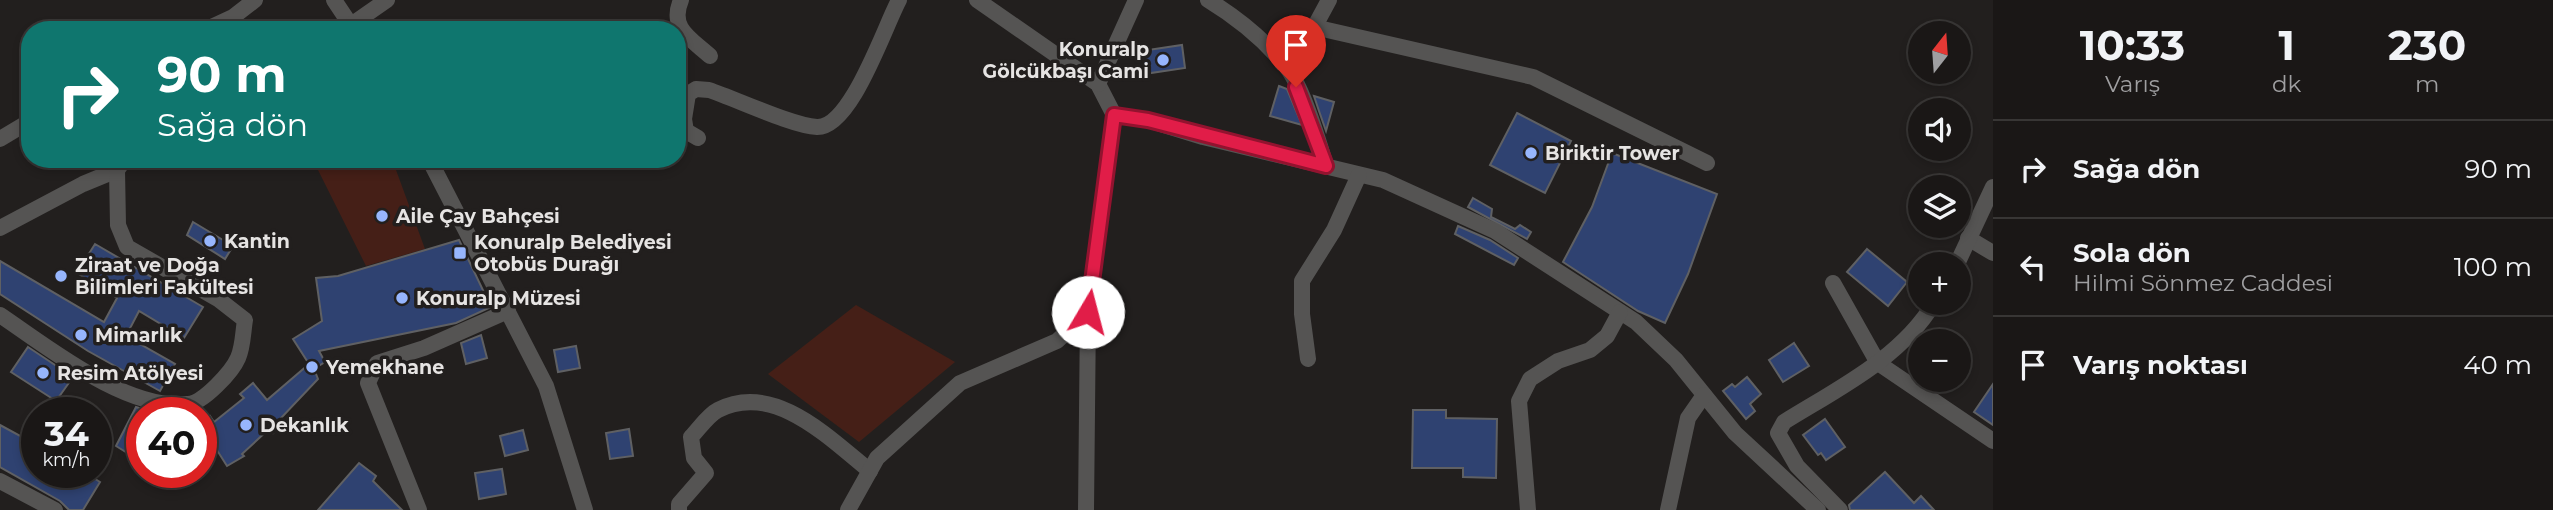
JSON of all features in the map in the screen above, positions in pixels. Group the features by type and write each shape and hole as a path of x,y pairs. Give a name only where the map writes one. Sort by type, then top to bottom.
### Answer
{"street":[{"path":"227,21 255,0"},
{"path":"334,0 349,21"},
{"path":"361,21 387,0"},
{"path":"677,21 675,13 681,0"},
{"path":"686,106 688,94 696,89 709,90 798,123 817,127 831,125 844,112 859,86 899,0"},
{"path":"977,0 1098,84 1114,115 1088,312 1086,510"},
{"path":"1098,84 1136,0"},
{"path":"1208,0 1231,14 1282,63 1313,125 1326,166"},
{"path":"1282,63 1302,50 1329,0"},
{"path":"1314,27 1533,77 1707,163"},
{"path":"686,32 710,56"},
{"path":"1114,115 1148,120 1383,180 1495,231 1620,312 1676,360 1735,433 1818,510"},
{"path":"0,139 21,126"},
{"path":"686,131 698,138"},
{"path":"0,228 115,168"},
{"path":"0,315 114,387 156,404 191,405 218,385 238,357 245,320 218,299 127,247 118,225 121,168"},
{"path":"434,168 546,386 585,510"},
{"path":"1308,359 1302,314 1302,281 1334,230 1359,175"},
{"path":"1962,252 1993,187"},
{"path":"1968,239 1993,253"},
{"path":"1833,283 1878,363 1993,441"},
{"path":"419,510 368,383 372,373 377,363 424,348 508,311"},
{"path":"848,510 877,458 960,383 1057,341 1088,312"},
{"path":"1528,510 1519,401 1530,379 1558,361 1590,350 1608,336 1620,312"},
{"path":"1840,510 1797,466 1778,433 1784,422 1878,363 1927,315"},
{"path":"1668,510 1688,418 1704,395"},
{"path":"679,510 679,504 706,473 694,458 691,437 716,411 749,400 798,415 870,471"},
{"path":"0,481 55,510"}],"shaded area":[{"path":"317,168 395,168 425,249 366,266"},
{"path":"856,305 955,362 859,442 768,374"}],"building":[{"name":"Konuralp Gölcükbaşı Cami","path":"1182,45 1185,68 1144,74 1141,51"},
{"path":"1279,86 1287,89 1302,125 1270,116"},
{"path":"1314,96 1334,102 1326,131 1319,111"},
{"name":"Biriktir Tower","path":"1517,113 1571,141 1545,193 1490,165"},
{"path":"1612,153 1717,194 1688,274 1665,323 1638,311 1563,262 1592,207"},
{"path":"1473,198 1492,209 1491,217 1515,229 1520,225 1531,232 1527,239 1468,207"},
{"name":"Kantin","path":"193,222 233,246 225,259 187,235"},
{"path":"1458,226 1490,240 1518,258 1514,265 1455,234"},
{"name":"Konuralp Müzesi","path":"459,240 491,307 456,323 319,351 325,362 314,369 318,379 281,418 285,422 273,433 269,429 242,454 244,456 227,466 217,450 217,420 244,398 240,394 253,383 267,400 309,364 293,339 322,321 316,278 338,276"},
{"path":"95,244 203,307 184,338 139,311 126,336 175,364 160,391 88,351 0,294 0,261 104,322 117,298 77,273"},
{"path":"1867,249 1907,282 1888,306 1847,272"},
{"path":"481,335 487,358 466,364 461,343"},
{"path":"1794,343 1809,366 1783,382 1769,360"},
{"path":"576,346 580,368 558,372 554,350"},
{"name":"Resim Atölyesi","path":"28,347 73,377 59,397 50,397 11,372"},
{"path":"1747,377 1761,394 1750,404 1755,411 1746,419 1723,391 1732,384 1735,387"},
{"path":"1993,384 1993,425 1974,412"},
{"path":"1413,410 1446,410 1446,418 1497,419 1496,478 1463,477 1463,468 1412,468"},
{"path":"1825,419 1845,447 1826,460 1821,453 1818,455 1803,435"},
{"path":"0,425 21,436 21,479 0,467"},
{"path":"126,426 126,452 116,446"},
{"path":"629,429 633,456 610,459 606,433"},
{"path":"523,430 528,450 505,456 500,436"},
{"path":"359,463 376,476 373,481 402,510 318,510"},
{"path":"502,469 506,494 479,499 475,473"},
{"path":"1885,472 1914,503 1921,496 1934,510 1850,510 1849,505"},
{"path":"37,488 96,488 83,510 69,510 60,501"}],"place":[{"name":"Konuralp Gölcükbaşı Cami","path":"1163,60"},
{"name":"Biriktir Tower","path":"1531,153"},
{"name":"Aile Çay Bahçesi","path":"382,216"},
{"name":"Kantin","path":"210,241"},
{"name":"Konuralp Belediyesi Otobüs Durağı","path":"460,253"},
{"name":"Ziraat ve Doğa Bilimleri Fakültesi","path":"61,276"},
{"name":"Konuralp Müzesi","path":"402,298"},
{"name":"Mimarlık","path":"81,335"},
{"name":"Yemekhane","path":"312,367"},
{"name":"Resim Atölyesi","path":"43,373"},
{"name":"Dekanlık","path":"246,425"}],"route":[{"path":"1088,312 1114,115 1148,120 1203,137 1326,166 1313,125 1296,87"}]}
